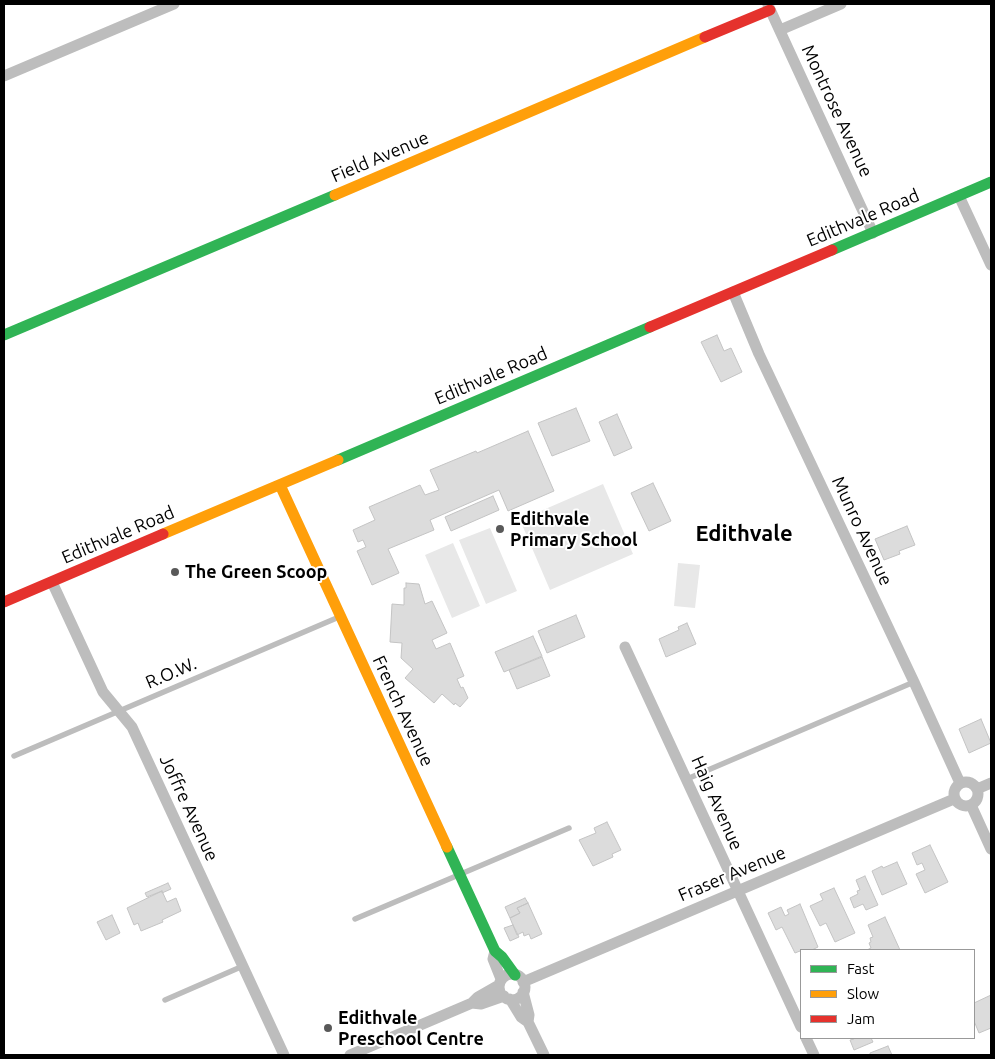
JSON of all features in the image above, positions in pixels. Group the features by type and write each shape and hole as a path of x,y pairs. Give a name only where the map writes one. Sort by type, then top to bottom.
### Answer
{"main road":[{"name":"Field Avenue","path":"4,335 769,7"},
{"name":"Edithvale Road","path":"4,602 991,182"},
{"name":"French Avenue","path":"280,485 339,617 495,952 502,957 520,983"}],"street":[{"path":"4,76 174,4"},
{"path":"780,30 841,4"},
{"name":"Montrose Avenue","path":"769,7 873,233"},
{"path":"959,196 991,265"},
{"name":"Munro Avenue","path":"732,292 779,398 914,682 960,784"},
{"name":"Joffre Avenue","path":"52,582 101,688 132,727 284,1055"},
{"name":"Haig Avenue","path":"626,647 800,1025"},
{"path":"970,782 977,789 977,800 968,807 960,805 954,799 954,790 960,784 970,782"},
{"path":"977,789 991,783"},
{"name":"Fraser Avenue","path":"520,983 954,799"},
{"path":"971,805 991,849"},
{"name":"French Avenue","path":"495,952 493,959 500,982"},
{"path":"350,1055 472,1003 507,975 520,983 516,998 507,998 481,1004 472,1003"},
{"path":"500,982 501,993 507,998"},
{"name":"French Avenue","path":"520,983 529,1015 528,1022"},
{"name":"French Avenue","path":"507,998 528,1022 544,1055"},
{"path":"806,1039 814,1055"}],"lane":[{"name":"R.O.W.","path":"14,756 339,617"},
{"path":"687,779 914,682"},
{"path":"355,919 569,828"},
{"path":"165,1000 243,966"}],"shaded area":[{"path":"603,484 633,554 550,590 520,520"},
{"path":"490,528 517,591 486,604 459,540"},
{"path":"453,543 480,606 452,618 425,555"},
{"path":"678,563 700,565 695,608 674,606"}],"building":[{"path":"717,335 724,351 731,348 742,372 721,382 701,342"},
{"path":"576,408 590,441 552,456 538,423"},
{"path":"617,414 632,448 614,456 599,422"},
{"path":"528,431 554,491 508,511 499,490 430,520 434,530 388,549 399,573 372,585 357,551 366,547 363,540 358,542 353,530 375,520 369,507 420,485 425,495 439,490 430,470 476,451 477,453"},
{"path":"653,483 671,521 649,531 631,493"},
{"path":"493,496 499,510 451,531 445,517"},
{"path":"907,526 915,545 899,551 900,554 884,560 875,539"},
{"path":"406,583 419,584 425,604 432,601 447,633 432,640 436,649 450,643 464,676 457,679 468,698 460,707 455,703 454,705 442,694 434,703 405,678 413,669 401,658 402,643 390,642 392,604 404,605 404,588 406,588"},
{"path":"576,615 585,637 547,653 538,631"},
{"path":"687,623 696,644 666,657 659,639 679,630 678,627"},
{"path":"533,636 542,656 504,672 495,652"},
{"path":"542,657 550,676 517,689 509,670"},
{"path":"981,719 991,743 969,753 959,729"},
{"path":"607,822 621,850 612,854 613,857 593,866 579,840 596,833 594,828"},
{"path":"930,845 948,882 925,893 916,874 925,870 922,863 917,865 912,853"},
{"path":"897,862 907,884 882,895 872,871"},
{"path":"865,876 878,905 866,910 863,904 854,908 850,898 858,894 857,891 860,890 856,880"},
{"path":"168,883 171,889 147,897 145,893"},
{"path":"834,888 855,933 835,942 826,923 820,926 810,906 823,900 820,894"},
{"path":"162,891 167,902 176,898 181,911 162,920 163,922 141,931 138,923 134,925 127,908"},
{"path":"525,898 528,903 517,908 520,913 510,918 505,907"},
{"path":"528,903 542,934 531,939 529,934 524,936 523,932 517,935 510,918 520,913 517,908"},
{"path":"800,904 818,947 814,949 800,949 800,951 795,953 782,927 776,930 768,913 781,907 785,916 789,914 787,910"},
{"path":"112,915 120,933 106,940 97,922"},
{"path":"885,917 900,949 869,949 871,948 870,938 873,937 868,925"},
{"path":"513,925 519,937 510,941 504,928"},
{"path":"991,995 991,1028 979,1033 975,1023 975,1003"},
{"path":"872,1039 873,1042 854,1050 850,1040"},
{"path":"888,1046 892,1055 870,1055 870,1053"}],"traffic: fast":[{"path":"832,250 991,182"},
{"path":"4,335 335,195"},
{"path":"338,460 650,327"},
{"path":"447,847 495,951 502,957 515,975"}],"traffic: slow":[{"path":"335,195 705,37"},
{"path":"163,534 338,460"},
{"path":"280,485 447,847"}],"traffic: jam":[{"path":"705,37 770,10"},
{"path":"650,327 832,250"},
{"path":"4,602 163,534"}],"place":[{"name":"Edithvale Primary School","path":"500,529"},
{"name":"The Green Scoop","path":"175,572"},
{"name":"Edithvale Preschool Centre","path":"328,1028"}],"district":[{"name":"Edithvale","path":"744,534"}]}
